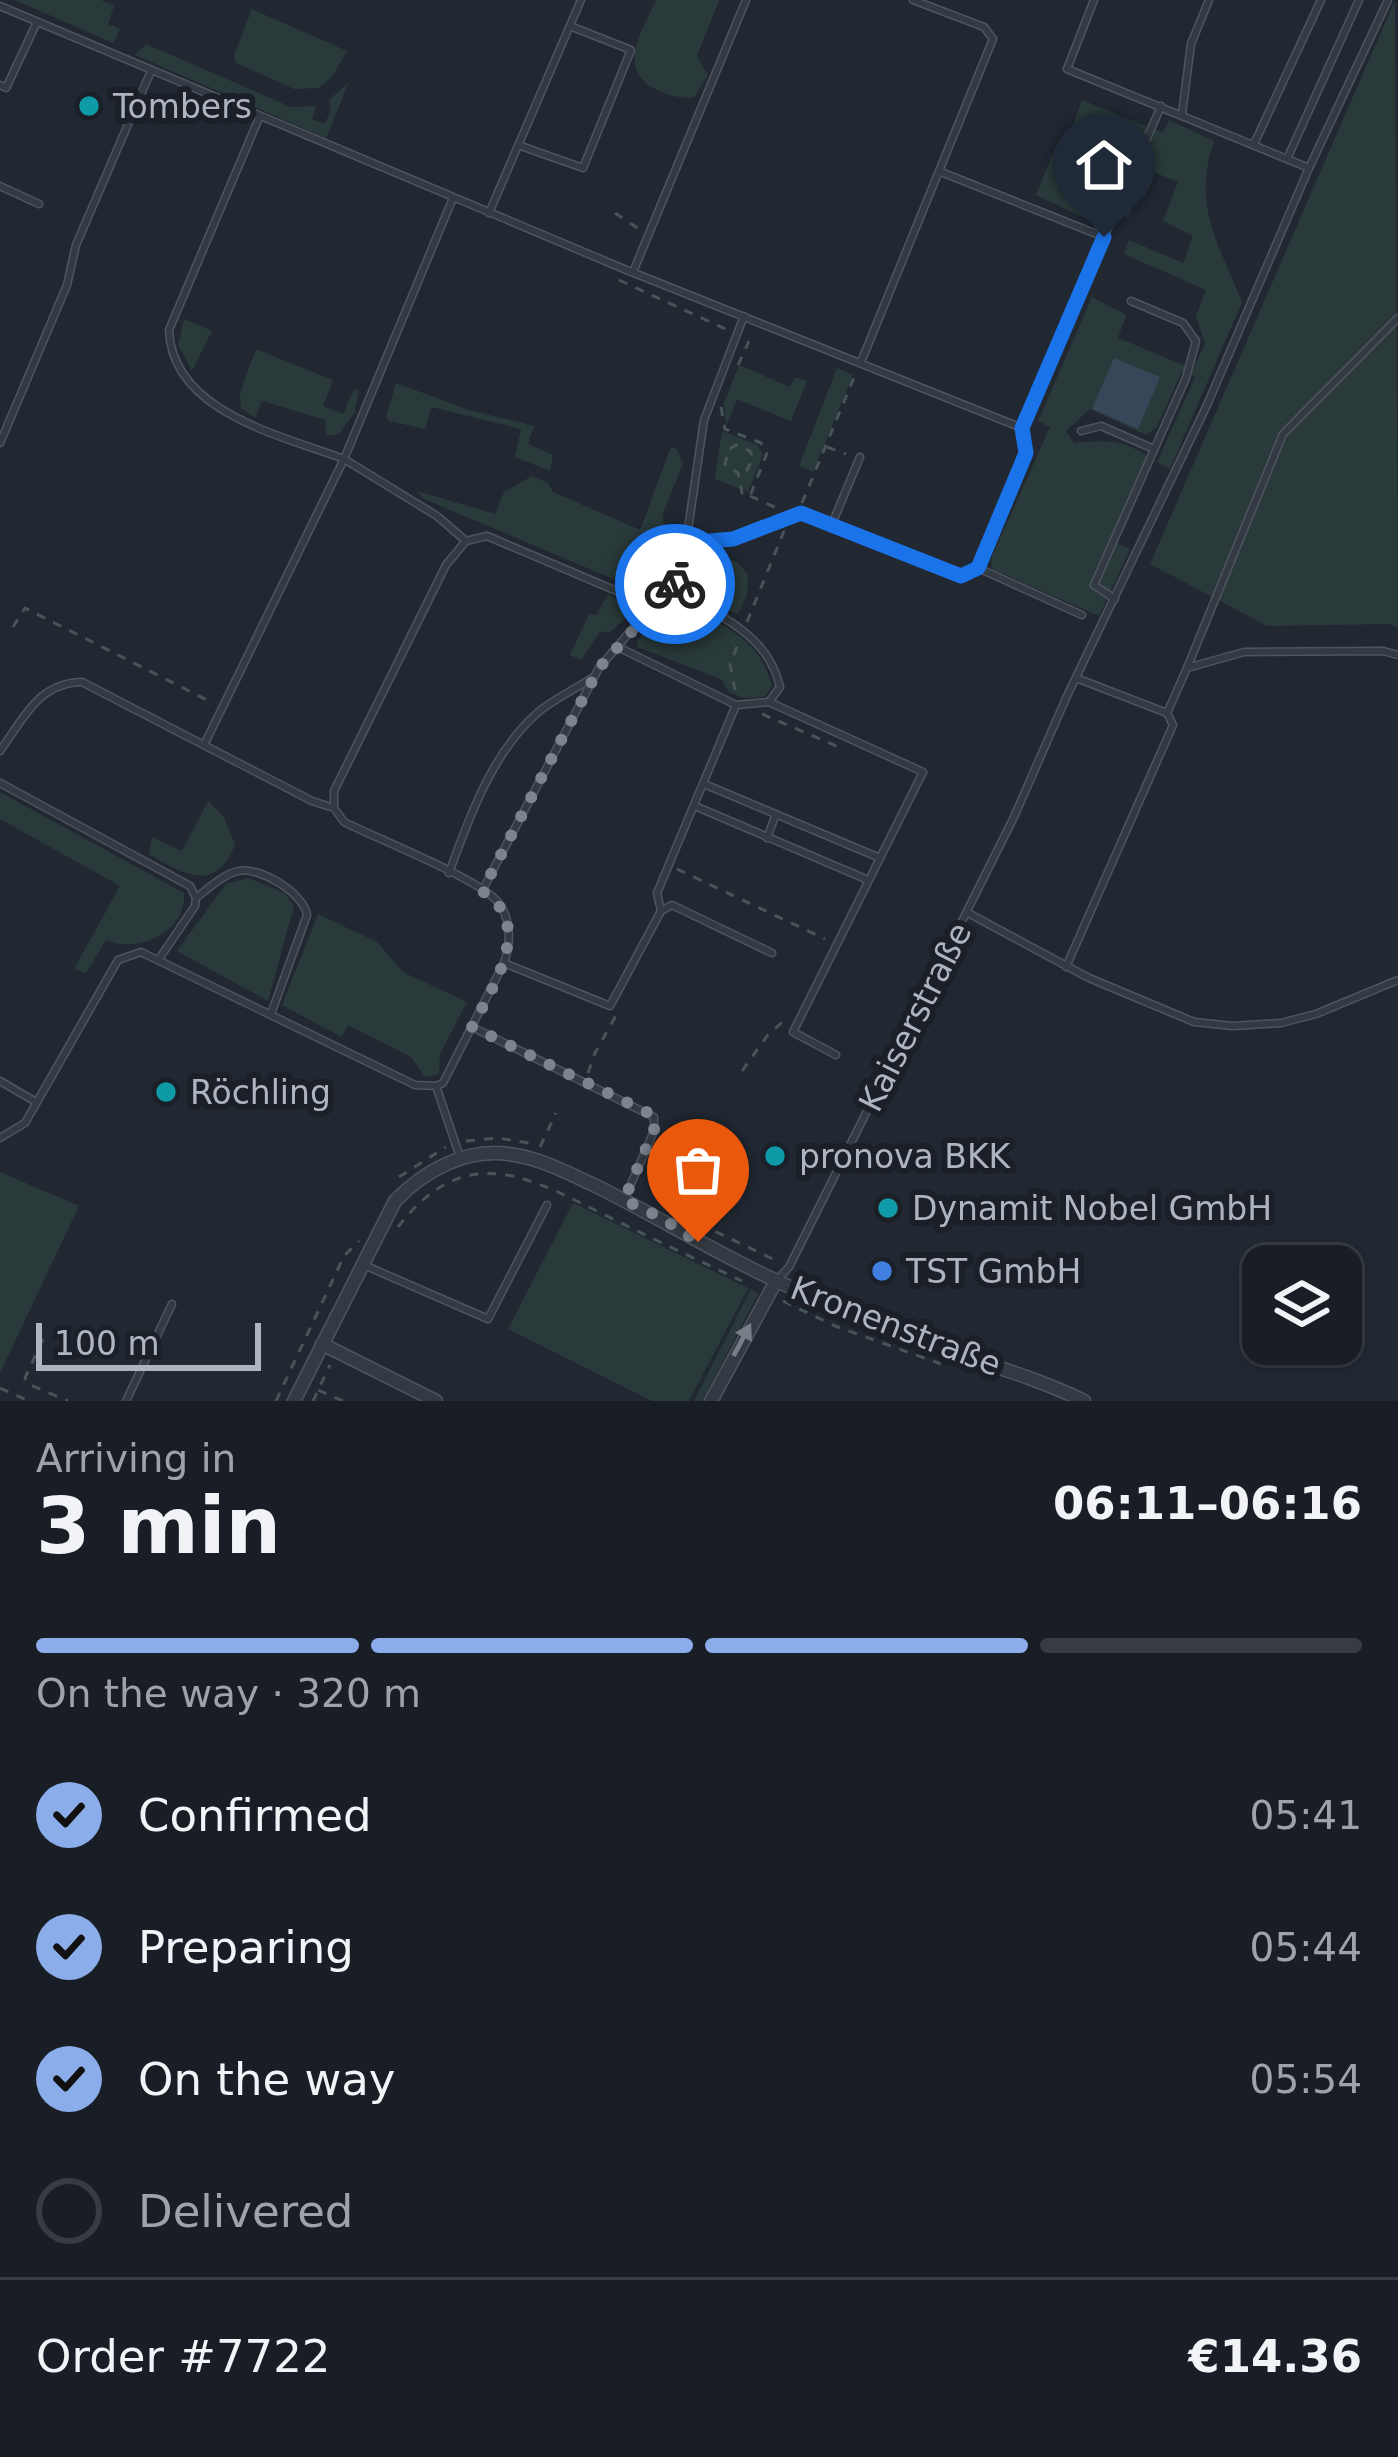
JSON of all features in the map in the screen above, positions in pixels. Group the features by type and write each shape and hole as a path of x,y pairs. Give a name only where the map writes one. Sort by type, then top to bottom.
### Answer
{"street":[{"name":"Kronenstraße","path":"294,1401 395,1201 420,1177 460,1159 496,1152 541,1160 776,1281 893,1332 1023,1373 1084,1401"},
{"name":"Kaiserstraße","path":"711,1401 776,1281"},
{"path":"322,1344 436,1401"}],"lane":[{"path":"489,212 581,0"},
{"path":"633,272 746,0"},
{"path":"861,362 993,40 983,27 913,0"},
{"path":"1094,0 1067,69 1309,168"},
{"path":"1181,114 1191,44 1209,0"},
{"path":"1253,145 1321,0"},
{"path":"1287,159 1359,0"},
{"name":"Kaiserstraße","path":"776,1281 789,1267 968,914 1207,405 1388,0"},
{"path":"0,6 259,118 1022,428"},
{"path":"0,85 6,88 37,22"},
{"path":"518,145 583,169 631,50 570,26"},
{"path":"0,443 68,285 76,245 151,70"},
{"path":"686,543 733,539 801,513 961,576 978,568 1026,453 1022,428 1161,106"},
{"path":"259,118 171,321 170,355 183,376 238,420 344,459 437,516 466,541"},
{"path":"941,172 1104,237"},
{"path":"0,186 39,204"},
{"path":"204,745 344,459 453,198"},
{"path":"1115,599 1094,585 1186,378 1196,340 1183,322 1131,301"},
{"path":"482,891 595,676 652,606 672,591 686,543 704,420 744,316"},
{"path":"1166,713 1283,434 1398,318"},
{"path":"1081,431 1101,427 1154,449"},
{"path":"832,524 860,457"},
{"path":"0,1138 25,1123 118,960 141,952 415,1085 436,1086 447,1079 504,963 508,926 495,898 344,823 334,808 334,791 446,566 466,541 487,536 652,606"},
{"path":"978,568 1082,616"},
{"path":"672,591 743,627 776,668 780,687 769,702"},
{"path":"616,646 736,705 769,702 923,772 793,1032 836,1055"},
{"path":"1187,668 1244,652 1384,651 1398,655"},
{"path":"449,873 469,819 514,739 538,712 595,676"},
{"path":"1066,967 1173,724 1166,713 1076,678"},
{"path":"0,751 41,695 58,683 82,682 334,808"},
{"path":"661,911 657,893 736,705"},
{"path":"0,783 190,886 195,906 159,959"},
{"path":"704,784 880,858"},
{"path":"694,806 868,880"},
{"path":"767,838 776,814"},
{"path":"196,898 241,870 257,872 306,905 307,915 271,1015"},
{"path":"504,963 610,1006 661,911 672,905 772,953"},
{"path":"968,914 1066,967 1195,1022 1281,1023 1316,1014 1398,980"},
{"path":"472,1027 654,1117 654,1131 624,1200"},
{"path":"0,1081 36,1102"},
{"path":"436,1086 460,1159"},
{"path":"361,1263 488,1318 547,1205"},
{"path":"126,1401 172,1304"}],"path":[{"path":"615,213 641,230"},
{"path":"624,268 619,280 749,341 730,382"},
{"path":"805,502 861,362"},
{"path":"725,394 720,405 732,447"},
{"path":"725,429 761,443 767,453 750,496 742,493 738,473 725,464 732,447 744,446 752,454 751,466 738,473"},
{"path":"825,446 860,457"},
{"path":"752,454 764,448"},
{"path":"13,628 25,608 223,708"},
{"path":"675,868 830,941"},
{"path":"595,1053 607,1029"},
{"path":"540,1147 556,1113"},
{"path":"43,1339 25,1378 28,1384 68,1401"},
{"path":"0,1388 29,1401"},
{"path":"318,1390 343,1401"}],"shaded area":[{"path":"15,0 101,0 114,6 108,24 120,29 113,43"},
{"path":"656,0 719,0 697,56 708,75 694,98 657,90 638,72 639,37"},
{"path":"1395,0 1398,628 1389,624 1267,626 1150,564"},
{"path":"252,9 347,51 332,77 318,88 294,89 236,63 234,55"},
{"path":"146,44 291,107 316,106 312,119 325,124 329,100 349,82 326,138 135,55"},
{"path":"1082,100 1163,133 1169,120 1214,141 1207,205 1242,302 1170,469 1157,462 1195,377 1182,371 1157,427 1146,435 1090,409 1066,431 1074,443 1114,442 1151,459 1113,541 1130,549 1099,616 992,569 991,559 1050,427 1038,421 1092,297 1126,315 1118,338 1193,369 1205,344 1196,316 1206,290 1124,254 1129,240 1183,263 1193,236 1163,221 1178,182 1149,170 1128,218 1119,214 1127,194 1116,188 1099,225 1036,195 1055,148 1064,150"},
{"path":"184,319 212,331 192,371 178,345"},
{"path":"256,349 333,380 323,406 343,414 354,389 359,391 354,413 339,434 326,436 325,420 262,401 255,418 241,408 240,393"},
{"path":"739,365 790,387 795,377 807,381 791,421 737,399 726,426 724,403"},
{"path":"837,368 853,375 813,472 799,466"},
{"path":"396,383 469,410 534,426 528,444 553,455 550,471 515,457 521,429 431,407 425,429 389,421 386,417"},
{"path":"722,431 757,445 763,454 748,492 715,479"},
{"path":"671,447 677,449 683,464 663,513 665,558 658,584 637,589 424,499 417,491 495,514 504,492 532,476 548,483 553,492 640,530"},
{"path":"713,552 737,562 748,574 747,595 738,614 686,594 692,559"},
{"path":"608,594 627,604 624,620 609,633 600,631 581,660 570,655 589,614 596,615"},
{"path":"669,602 718,623 746,642 766,669 772,687 764,697 743,698 729,692 721,679 637,647"},
{"path":"0,792 184,893 178,919 146,942 106,940 86,973 74,969 120,886 0,819"},
{"path":"208,801 224,817 235,845 218,870 187,873 149,854 152,837 182,851"},
{"path":"248,878 285,893 294,906 268,1001 177,951 226,884"},
{"path":"318,914 377,942 403,972 467,1002 440,1054 439,1074 425,1077 411,1057 348,1025 341,1037 282,1005"},
{"path":"0,1172 79,1206 0,1373"},
{"path":"573,1203 748,1288 689,1401 652,1401 508,1329"},
{"path":"751,1289 758,1294 702,1401 694,1401"}],"water":[{"path":"1114,358 1160,377 1138,429 1092,409"}],"way so far":[{"path":"675,584 599,668 482,891 502,909 509,946 472,1027 651,1114 656,1125 624,1200 698,1242"}],"place":[{"name":"Tombers","path":"89,106"},
{"name":"Röchling","path":"166,1092"},
{"name":"pronova BKK","path":"775,1156"},
{"name":"Dynamit Nobel GmbH","path":"888,1208"},
{"name":"TST GmbH","path":"882,1271"}],"route":[{"path":"675,584 686,543 733,539 801,513 961,576 978,568 1026,453 1022,428 1104,237"}]}
